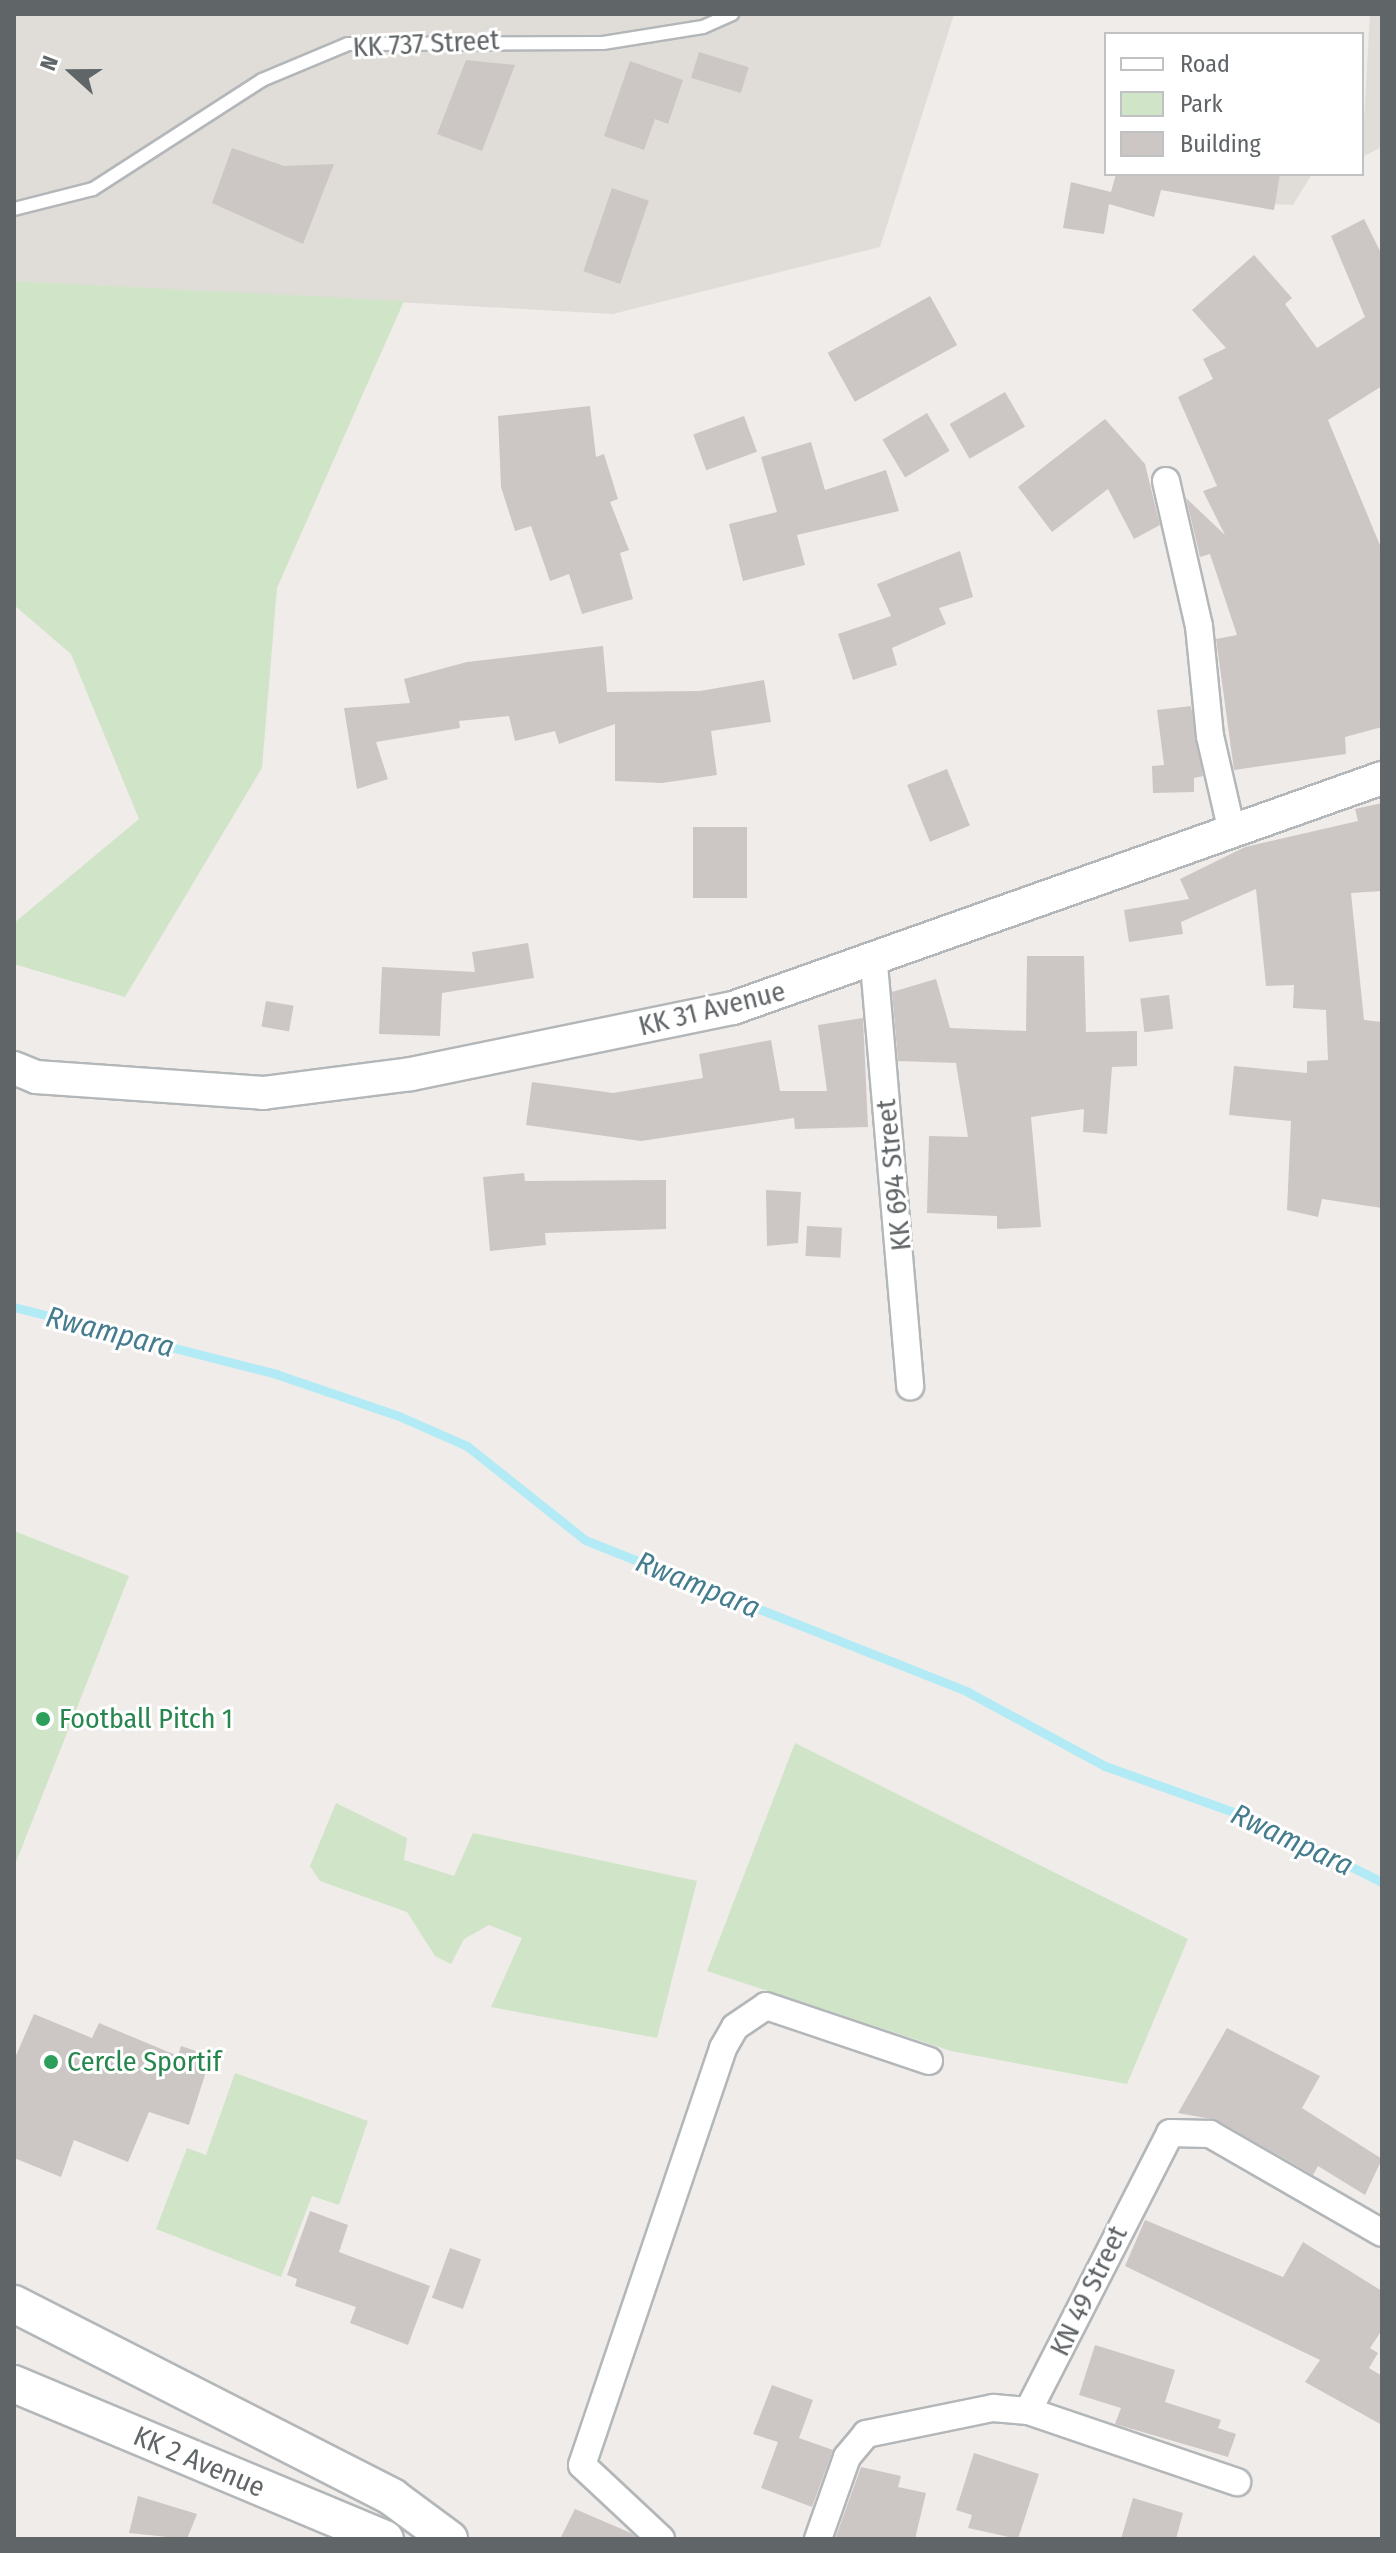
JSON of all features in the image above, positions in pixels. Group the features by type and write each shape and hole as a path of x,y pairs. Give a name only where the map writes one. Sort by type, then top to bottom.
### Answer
{"main road":[{"path":"14,2304 392,2497 449,2539"},
{"name":"KK 2 Avenue","path":"14,2384 368,2536"}],"street":[{"path":"1166,481 1199,626 1210,736 1232,832"},
{"name":"KK 31 Avenue","path":"14,1068 36,1077 278,1091 411,1074 733,1008 874,964 1382,778"},
{"name":"KK 694 Street","path":"874,964 910,1386"},
{"path":"661,2539 582,2465 723,2048 735,2027 766,2006 929,2061"},
{"name":"KN 49 Street","path":"1028,2411 1170,2133 1210,2134 1382,2233"},
{"path":"818,2539 847,2457 866,2434 956,2421 993,2408 1028,2411 1237,2482"}],"lane":[{"name":"KK 737 Street","path":"14,209 127,173 262,80 348,44 603,43 703,27 732,14"}],"shaded area":[{"path":"14,14 954,14 880,247 613,314 14,281"},
{"path":"1370,14 1382,14 1382,147 1364,156"},
{"path":"1270,176 1311,176 1293,205 1267,204"}],"green space":[{"path":"14,281 404,301 277,588 262,768 125,997 14,964 14,923 139,819 71,654 14,605"},
{"name":"Football Pitch 1","path":"14,1531 129,1576 16,1862 14,1861"},
{"path":"795,1743 1188,1939 1127,2084 951,2051 707,1971"},
{"path":"336,1803 407,1838 404,1860 454,1876 473,1833 697,1881 657,2038 491,2007 522,1938 489,1925 464,1939 451,1964 435,1956 407,1912 320,1881 310,1866"},
{"path":"235,2073 368,2121 339,2205 312,2196 281,2277 156,2229 187,2148 206,2155"}],"building":[{"path":"699,52 749,67 741,93 691,78"},
{"path":"466,60 515,65 482,151 437,134"},
{"path":"630,61 683,80 668,124 655,119 644,150 604,136"},
{"path":"232,148 284,166 334,164 303,244 212,203"},
{"path":"1115,176 1280,176 1274,210 1161,190 1154,217 1109,204 1104,234 1063,228 1071,182 1111,192"},
{"path":"612,188 649,201 620,284 583,271"},
{"path":"1364,219 1382,255 1382,386 1328,420 1382,550 1382,727 1345,737 1346,754 1234,770 1216,639 1237,635 1210,554 1200,557 1186,498 1225,535 1203,491 1217,486 1178,397 1213,379 1203,359 1226,348 1192,310 1254,255 1292,298 1285,304 1317,348 1365,317 1331,236"},
{"path":"930,296 957,345 855,402 828,353"},
{"path":"1005,392 1025,427 970,459 950,424"},
{"path":"590,406 596,457 604,454 618,499 610,502 629,550 620,553 633,599 582,614 569,574 550,581 531,526 515,531 501,487 498,416"},
{"path":"927,413 950,451 905,477 882,440"},
{"path":"744,416 757,452 706,470 693,434"},
{"path":"1105,419 1145,464 1160,525 1134,539 1108,489 1052,532 1018,487"},
{"path":"811,442 825,490 886,470 899,511 797,535 805,565 743,581 729,524 777,512 761,457"},
{"path":"960,551 973,597 939,608 946,624 892,648 897,665 853,680 838,634 891,616 877,584"},
{"path":"603,646 607,692 700,691 764,680 771,722 711,731 717,775 662,783 615,781 615,724 559,744 555,731 515,741 509,716 459,721 460,728 376,742 388,779 357,789 344,708 410,703 404,679 467,662"},
{"path":"1191,706 1203,776 1194,778 1194,792 1153,793 1152,766 1164,765 1157,710"},
{"path":"947,769 970,826 930,842 907,785"},
{"path":"1382,803 1382,891 1351,893 1364,1020 1382,1022 1382,1208 1322,1199 1318,1217 1287,1210 1291,1121 1229,1115 1234,1066 1307,1073 1307,1061 1328,1060 1326,1010 1293,1008 1294,985 1266,986 1256,889 1181,922 1183,934 1129,942 1124,910 1189,899 1180,879 1245,847 1358,821 1355,809"},
{"path":"693,827 747,827 747,898 693,898"},
{"path":"528,943 534,978 442,993 440,1036 379,1034 382,967 475,972 472,952"},
{"path":"1027,956 1084,956 1086,1032 1137,1031 1137,1066 1112,1067 1107,1134 1083,1132 1084,1109 1031,1117 1041,1227 997,1229 997,1216 927,1213 929,1136 968,1137 956,1063 898,1061 892,992 936,979 950,1028 1026,1031"},
{"path":"1169,995 1173,1029 1144,1032 1140,999"},
{"path":"266,1001 294,1006 289,1031 261,1027"},
{"path":"863,1018 868,1127 795,1129 794,1118 641,1141 526,1125 532,1082 613,1093 703,1078 699,1054 771,1040 780,1091 827,1091 818,1025"},
{"path":"524,1173 525,1181 666,1180 666,1229 545,1233 546,1245 490,1251 483,1177"},
{"path":"766,1190 801,1192 798,1243 767,1246"},
{"path":"807,1226 842,1228 840,1258 805,1256"},
{"path":"34,2014 92,2038 99,2023 178,2056 181,2046 211,2056 189,2125 149,2112 128,2162 74,2140 61,2177 14,2158 14,2060"},
{"path":"1227,2028 1320,2076 1302,2108 1382,2159 1365,2195 1318,2166 1313,2175 1217,2120 1178,2113"},
{"path":"310,2211 348,2225 339,2252 430,2286 408,2345 350,2323 356,2307 295,2286 297,2279 287,2275"},
{"path":"1145,2220 1283,2277 1303,2242 1382,2291 1382,2330 1370,2348 1378,2353 1369,2368 1382,2376 1382,2425 1305,2382 1320,2360 1125,2266"},
{"path":"450,2248 481,2259 463,2309 432,2298"},
{"path":"1095,2345 1175,2370 1165,2402 1221,2420 1218,2428 1236,2434 1228,2457 1115,2424 1121,2408 1079,2395"},
{"path":"772,2385 813,2400 799,2438 833,2450 812,2507 761,2488 778,2442 753,2434"},
{"path":"974,2453 1039,2474 1018,2539 968,2528 972,2515 956,2510"},
{"path":"861,2467 901,2476 898,2487 926,2493 915,2539 835,2539"},
{"path":"138,2496 197,2514 187,2539 129,2533"},
{"path":"1133,2498 1183,2513 1176,2539 1121,2539"},
{"path":"575,2509 631,2533 638,2539 560,2539"}],"waterway":[{"name":"Rwampara","path":"14,1307 276,1374 399,1416 467,1446 585,1540 968,1692 1105,1766 1264,1823 1382,1882"}],"place":[{"name":"Football Pitch 1","path":"43,1719"},
{"name":"Cercle Sportif","path":"51,2062"}]}
